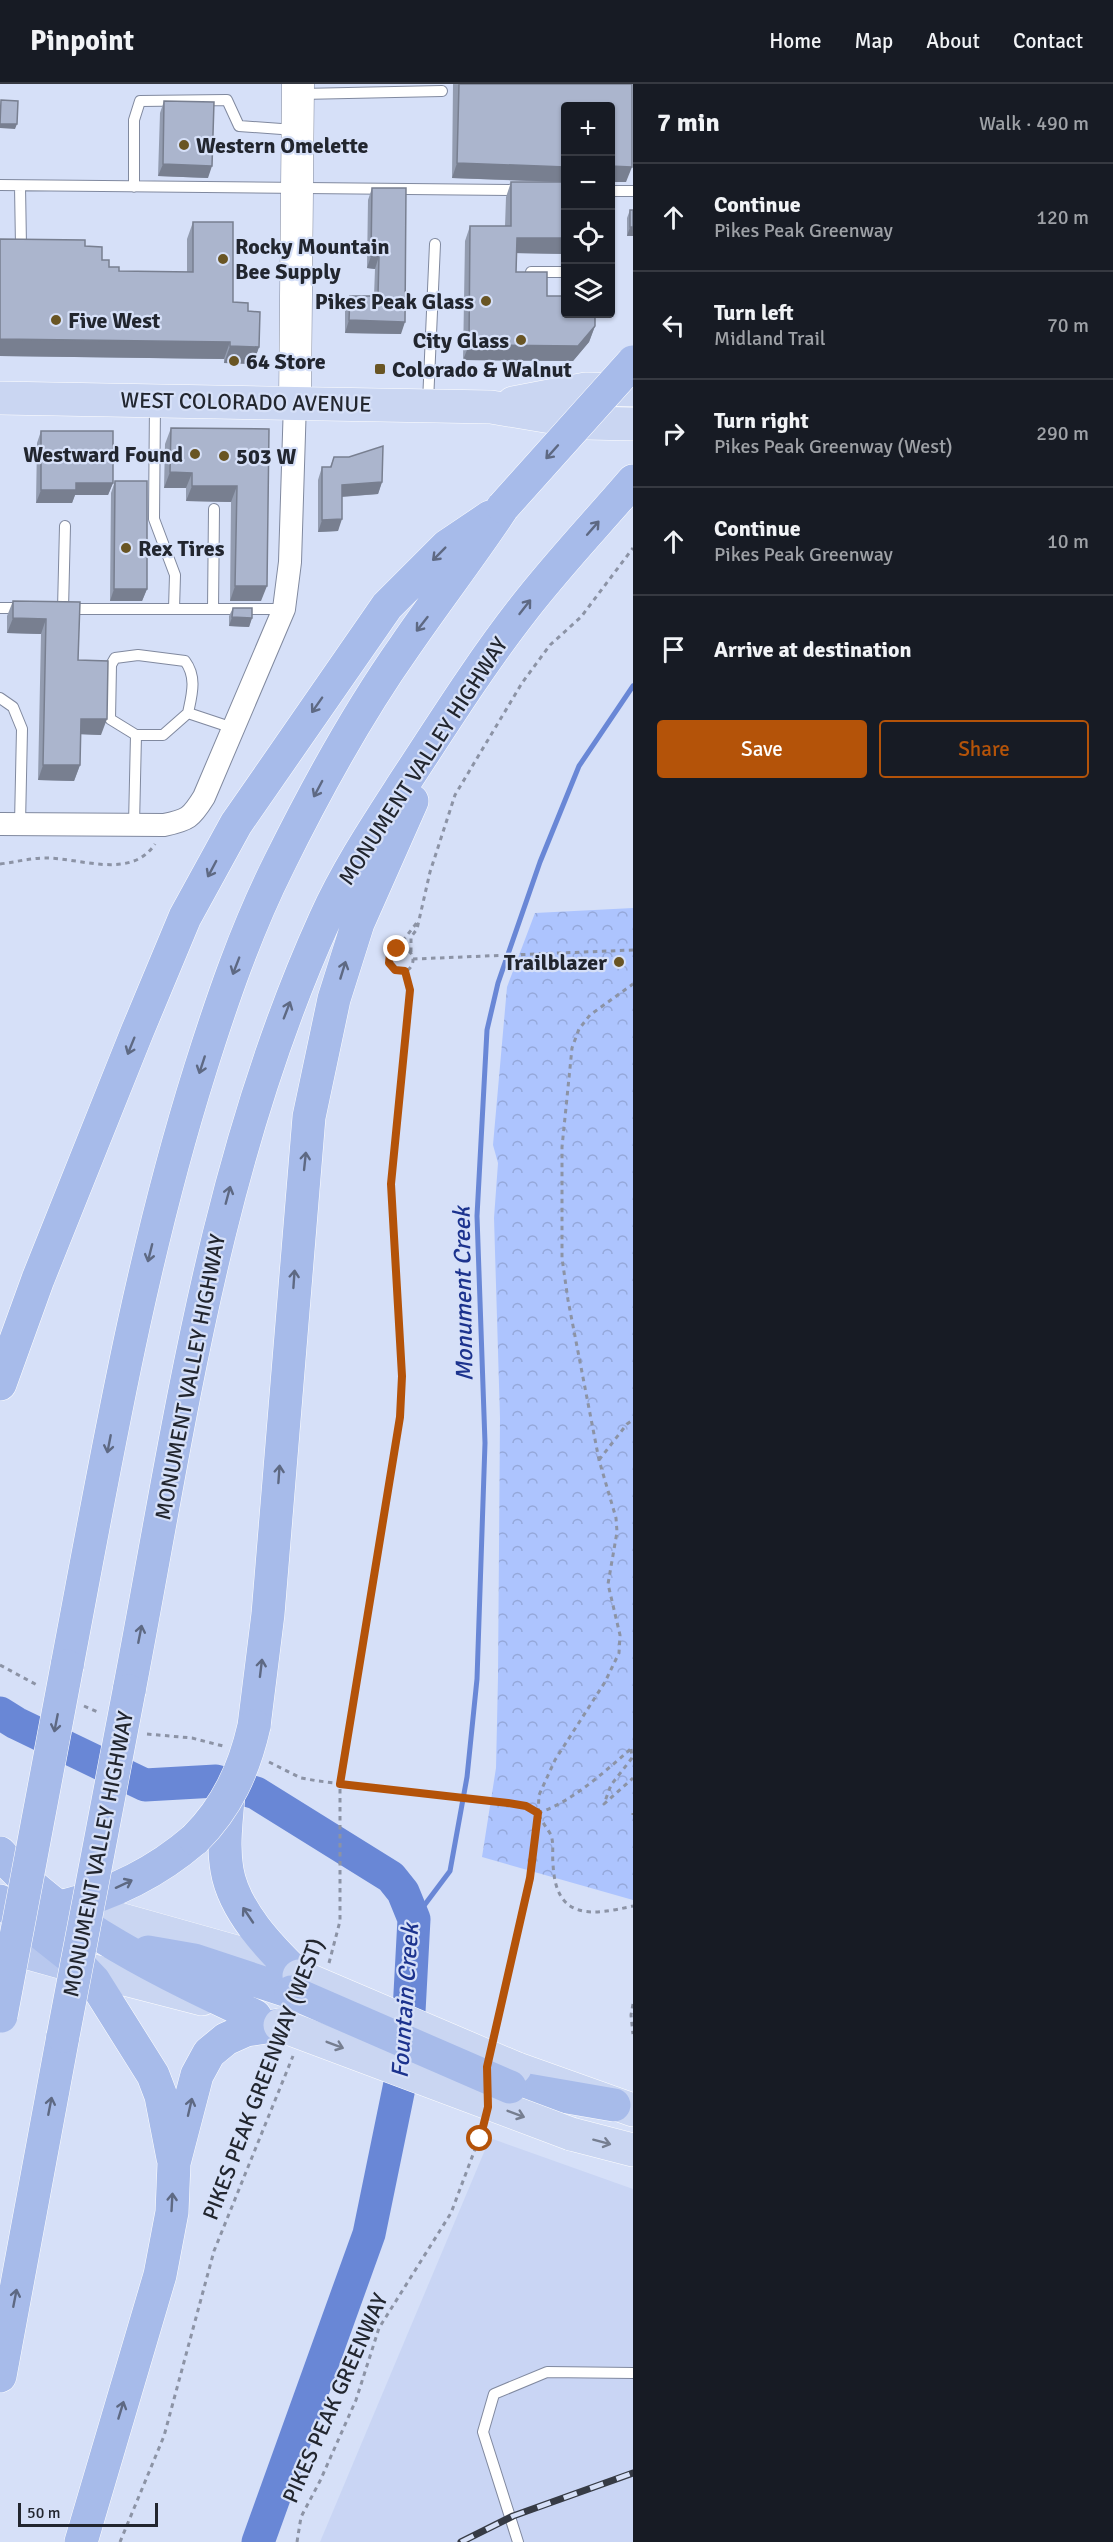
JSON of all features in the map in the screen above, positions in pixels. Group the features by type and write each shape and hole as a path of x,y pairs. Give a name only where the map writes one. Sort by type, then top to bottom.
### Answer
{"highway":[{"path":"0,2017 56,1677 139,1297 165,1189 219,1009 278,866 335,756 405,645 458,576 503,507 633,362"},
{"name":"MONUMENT VALLEY HIGHWAY","path":"0,2376 203,1305 226,1202 248,1120 270,1056 326,916 362,848 485,660 554,572 633,481"},
{"path":"0,1384 38,1279 141,1021 185,918 236,824 387,606 447,546 503,507"},
{"path":"6,1909 59,1904 141,1876 173,1858 195,1839 228,1800 240,1774 254,1726 268,1614 299,1219 309,1117 317,1076 334,999 357,923 454,706"},
{"path":"228,1800 225,1852 227,1872 241,1906 276,1953 305,1980"},
{"path":"0,1853 59,1904 128,1950 278,2029"},
{"path":"0,1886 59,1904"},
{"path":"6,1909 70,1958 94,1981 153,2075 161,2096 174,2163"},
{"path":"9,1952 70,1958 128,1950 305,1980 512,2077 623,2108"},
{"path":"81,2542 160,2275 172,2212 174,2163 197,2075 209,2053 226,2039 246,2030 278,2029"}],"main road":[{"path":"295,402 298,89"},
{"name":"WEST COLORADO AVENUE","path":"492,407 586,389 633,390"},
{"name":"WEST COLORADO AVENUE","path":"0,398 492,407 587,423 633,424"},
{"path":"59,1904 237,1952 305,1980"},
{"path":"70,1958 189,1995 571,2134 633,2150"}],"street":[{"path":"10,824 164,825 187,821 204,797 284,609 290,562 295,402"}],"lane":[{"path":"298,89 442,91"},
{"path":"134,187 134,120 140,101 227,100 239,126 298,130"},
{"path":"0,185 530,190"},
{"path":"20,186 21,246"},
{"path":"615,191 633,191"},
{"path":"428,405 435,244"},
{"path":"531,272 561,272"},
{"path":"155,400 153,519 175,575 174,609"},
{"path":"213,609 214,509"},
{"path":"65,526 58,609 284,609"},
{"path":"0,608 32,608"},
{"path":"138,655 185,661 192,670 193,687 188,713 163,735 136,735 110,718 111,665 115,658 138,655"},
{"path":"0,698 12,707 22,729 10,824"},
{"path":"188,713 233,728"},
{"path":"134,825 136,735"},
{"path":"518,2542 483,2432 494,2394 547,2372 633,2373"}],"path":[{"path":"411,952 406,949 397,949 390,954 389,963 395,970 405,971 411,967 413,959 411,937 420,919 442,828 455,795 479,751 522,683 550,645 581,617 633,548"},
{"path":"0,864 33,858 64,858 100,866 129,863 154,847 164,825"},
{"path":"397,949 397,944 420,919"},
{"path":"413,959 633,950"},
{"name":"PIKES PEAK GREENWAY (WEST)","path":"305,1980 340,1922 342,1815 340,1784 400,1417 402,1376 391,1184 410,1010 410,990 405,971"},
{"path":"494,2034 530,1878 539,1795 555,1760 605,1682 619,1653 620,1635 608,1584 617,1532 616,1518 599,1460 562,1258 561,1147 572,1048 579,1029 590,1015 633,984"},
{"path":"599,1460 627,1424 633,1420"},
{"path":"0,1665 56,1677"},
{"path":"76,1702 106,1716"},
{"path":"137,1730 147,1735 192,1738 225,1747"},
{"path":"538,1813 550,1809 586,1786 632,1747"},
{"path":"632,1747 632,1758 611,1785 604,1804 633,1778"},
{"path":"265,1761 301,1778 526,1806 538,1813 551,1836 552,1866 561,1899 571,1908 587,1913 600,1913 633,1906"},
{"path":"633,2004 631,2015 633,2034"},
{"name":"PIKES PEAK GREENWAY (WEST)","path":"120,2542 164,2436 278,2029"},
{"name":"PIKES PEAK GREENWAY","path":"297,2542 301,2517 320,2481 356,2400 379,2328 451,2213 485,2118"}],"shaded area":[{"path":"490,2138 633,2189 633,2542 320,2542"}],"green space":[{"path":"633,908 633,1900 482,1857 496,1768 500,1418 494,1218 498,1163 493,1145 507,987 535,913"}],"building":[{"path":"459,84 632,84 632,167 615,166 615,102 561,102 561,167 457,163"},
{"path":"1,100 18,101 17,124 0,124"},
{"name":"Western Omelette","path":"164,101 214,102 212,166 163,164"},
{"path":"511,182 561,182 561,238 517,238 516,272 547,272 547,296 561,296 561,318 595,318 595,326 578,346 469,345 470,226 511,226"},
{"path":"372,188 406,188 405,322 349,320 350,296 378,296 379,256 371,256"},
{"path":"630,210 633,210 633,227 630,227"},
{"path":"193,222 233,222 233,302 248,303 248,311 260,312 259,347 230,346 230,342 0,339 0,239 85,240 85,246 102,247 102,260 109,260 109,267 119,267 119,271 193,272"},
{"path":"171,428 269,429 267,586 235,586 237,486 192,486 192,473 170,472"},
{"path":"41,431 113,431 113,483 76,483 76,490 41,490"},
{"path":"383,446 382,482 342,485 342,519 322,520 322,467 331,467 334,457 349,457"},
{"name":"Rex Tires","path":"115,481 147,481 147,589 114,589"},
{"path":"13,601 80,602 78,660 108,661 107,719 81,719 80,765 43,765 46,619 13,618"},
{"path":"233,608 252,608 252,618 232,617"}],"waterway":[{"name":"Monument Creek","path":"414,1919 450,1871 467,1777 477,1679 485,1443 477,1216 487,1030 498,983 540,862 579,766 633,686"},
{"name":"Fountain Creek","path":"0,1713 16,1723 145,1785 216,1781 256,1793 391,1877 403,1892 414,1919 407,2049 369,2234 258,2542"}],"railway":[{"path":"461,2542 513,2516 633,2473"}],"place":[{"name":"Western Omelette","path":"184,145"},
{"name":"Rocky Mountain Bee Supply","path":"223,259"},
{"name":"Pikes Peak Glass","path":"486,301"},
{"name":"Five West","path":"56,320"},
{"name":"City Glass","path":"521,340"},
{"name":"64 Store","path":"234,361"},
{"name":"Colorado & Walnut","path":"380,369"},
{"name":"Westward Found","path":"195,454"},
{"name":"503 W","path":"224,456"},
{"name":"Rex Tires","path":"126,548"},
{"name":"Trailblazer","path":"619,962"}],"route":[{"path":"397,949 390,954 389,963 399,972 405,971 410,990 410,1010 391,1184 402,1376 400,1417 340,1784 508,1803 526,1806 538,1813 530,1878 487,2067 488,2107 480,2139"}]}
